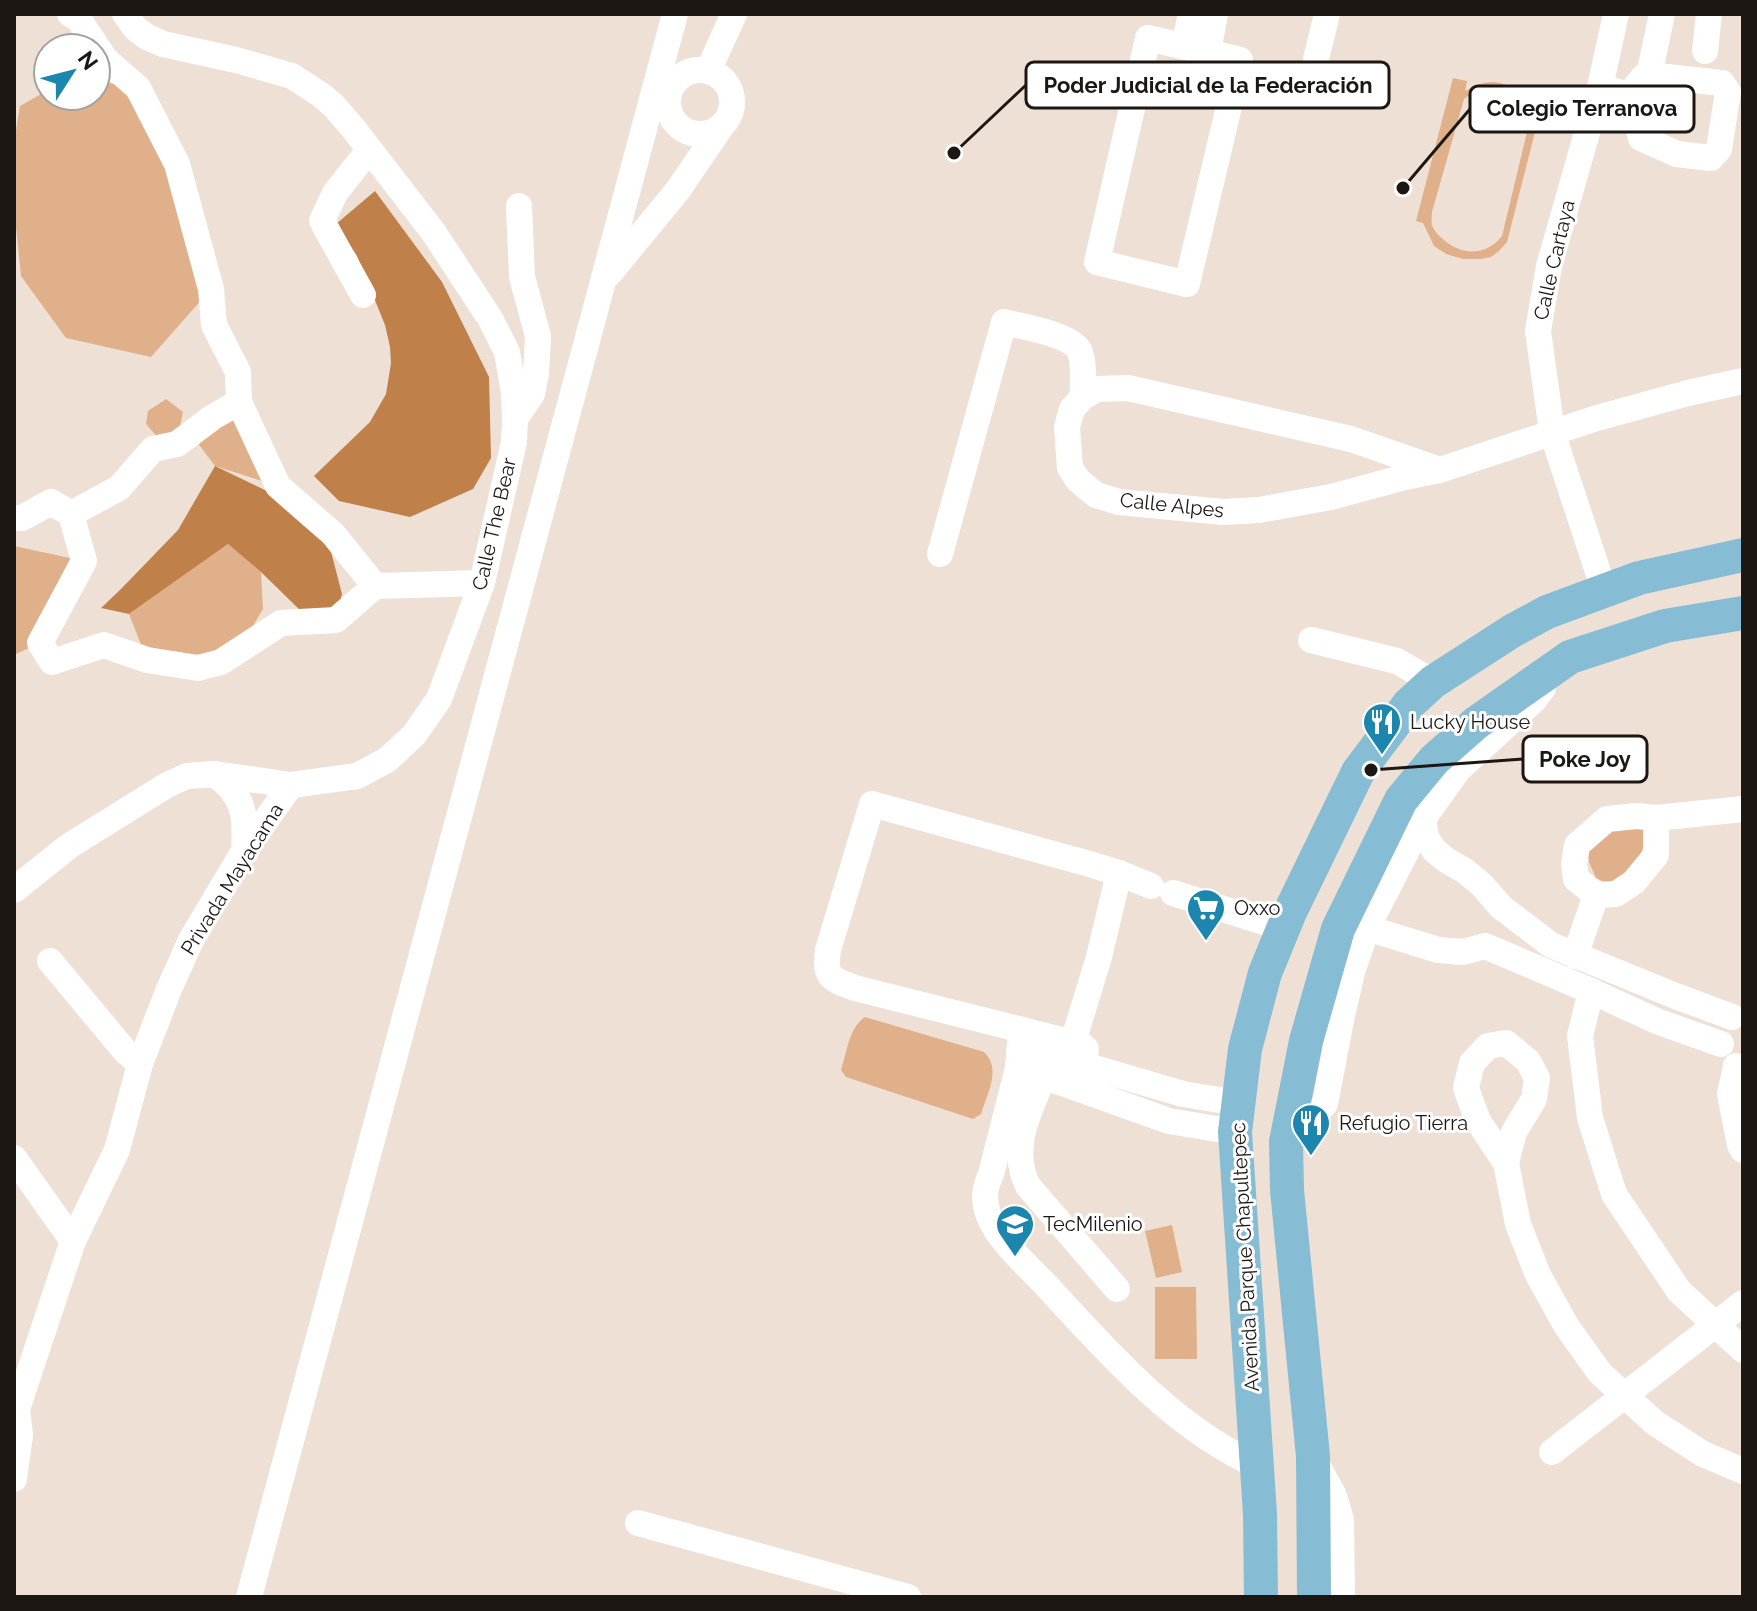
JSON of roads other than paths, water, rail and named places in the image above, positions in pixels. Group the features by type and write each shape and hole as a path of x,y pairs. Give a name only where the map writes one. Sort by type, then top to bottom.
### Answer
{"main road":[{"name":"Avenida Parque Chapultepec","path":"1261,1597 1260,1514 1236,1118 1245,1049 1265,973 1283,928 1358,772 1409,704 1433,682 1547,612 1639,578 1743,555"},
{"path":"1665,626 1653,617 1649,604 1652,596 1743,569"},
{"path":"1314,1597 1313,1456 1287,1190 1286,1142 1306,1041 1338,929 1401,800 1434,760 1476,723 1570,657 1665,626 1743,613"},
{"path":"1265,973 1267,1031 1255,1109 1263,1127 1286,1142"}],"street":[{"path":"70,14 78,18 105,59 138,88 177,164 211,289 214,325 238,372 239,402 278,486 333,534 375,586"},
{"name":"Calle The Bear","path":"14,890 69,846 167,785 187,776 214,774 291,785 357,776 387,760 414,735 439,699 482,583 514,442 514,393 507,352 491,320 434,233 334,106 292,76 163,44 146,26 135,28 125,14"},
{"path":"249,1597 675,14"},
{"path":"708,71 734,14"},
{"path":"1191,14 1196,49"},
{"path":"1196,49 1215,14"},
{"path":"1316,59 1327,14"},
{"path":"1649,75 1662,14"},
{"path":"1705,51 1709,14"},
{"name":"Calle Cartaya","path":"1604,590 1552,432 1538,331 1549,266 1600,87 1613,17"},
{"path":"1148,38 1196,49 1240,60 1187,284 1097,262 1148,38"},
{"path":"604,279 678,190 723,124 731,112 730,92 718,76 698,70 679,78 669,95 669,106 678,125 697,134 708,133 723,124"},
{"path":"1649,75 1722,83 1728,92 1719,149 1711,158 1677,154 1641,138 1629,95 1644,76 1649,75"},
{"path":"1600,87 1629,95"},
{"path":"363,295 322,221 335,193 369,150"},
{"path":"515,419 532,394 538,336 522,277 519,206"},
{"path":"940,554 1004,322 1067,339 1078,348 1083,364 1083,397 1097,389 1128,388 1351,439 1440,470"},
{"name":"Calle Alpes","path":"1083,397 1072,409 1067,427 1070,468 1078,480 1096,495 1119,502 1223,512 1259,510 1331,497 1440,470 1552,432 1658,401 1743,381"},
{"path":"71,514 119,488 153,449 177,444 239,402"},
{"path":"14,518 22,518 51,502 71,514 84,561 40,643 52,662 104,645 147,660 198,668 221,662 281,623 336,620 375,586 482,583"},
{"path":"1311,640 1397,661 1433,682"},
{"path":"1286,1142 1325,1104 1352,972 1367,928 1423,819 1458,770 1534,700 1570,657"},
{"path":"214,774 229,784 241,803 246,821 244,851"},
{"name":"Privada Mayacama","path":"14,1479 20,1435 18,1397 73,1241 117,1150 140,1064 169,989 191,940 244,851 291,785"},
{"path":"1236,1118 1078,1054 1024,1045 834,980 828,974 826,964 828,950 872,804 1119,873 1162,890 1283,928"},
{"path":"1656,818 1656,855 1634,882 1616,894 1596,895 1576,879 1574,864 1577,845 1607,819 1656,818 1743,809"},
{"path":"1423,819 1426,837 1434,850 1482,885 1546,957 1591,991 1659,1022 1721,1044"},
{"path":"1078,1054 1119,873"},
{"path":"1575,956 1596,895"},
{"path":"1367,928 1438,950 1463,952 1485,946 1546,957 1575,956 1673,995 1738,1015"},
{"path":"50,961 125,1051 140,1064"},
{"path":"1591,991 1580,1036 1590,1118 1614,1194 1679,1291 1743,1350"},
{"path":"1659,1022 1673,995"},
{"path":"1738,1015 1725,1024 1721,1044 1728,1061 1740,1067 1730,1094 1743,1150"},
{"path":"1024,1045 1044,1076 1169,1121 1236,1118"},
{"path":"1024,1045 986,1186 984,1201 997,1232 1115,1360 1179,1416 1229,1452 1256,1465"},
{"path":"1044,1076 1025,1121 1019,1160 1022,1174 1028,1186 1117,1289"},
{"path":"14,1158 73,1241"},
{"path":"1506,1163 1518,1224 1538,1275 1567,1327 1600,1373 1655,1423 1703,1454 1743,1471"},
{"path":"991,1174 1022,1174"},
{"path":"1552,1452 1743,1303"},
{"path":"1313,1456 1334,1496 1341,1520 1342,1597"},
{"path":"638,1523 862,1591 908,1597"}],"place":[{"name":"Poder Judicial de la Federación","path":"954,153"},
{"name":"Colegio Terranova","path":"1403,188"},
{"name":"Lucky House","path":"1382,756"},
{"name":"Poke Joy","path":"1371,770"},
{"name":"Oxxo","path":"1206,942"},
{"name":"Refugio Tierra","path":"1311,1157"},
{"name":"TecMilenio","path":"1015,1258"}]}
